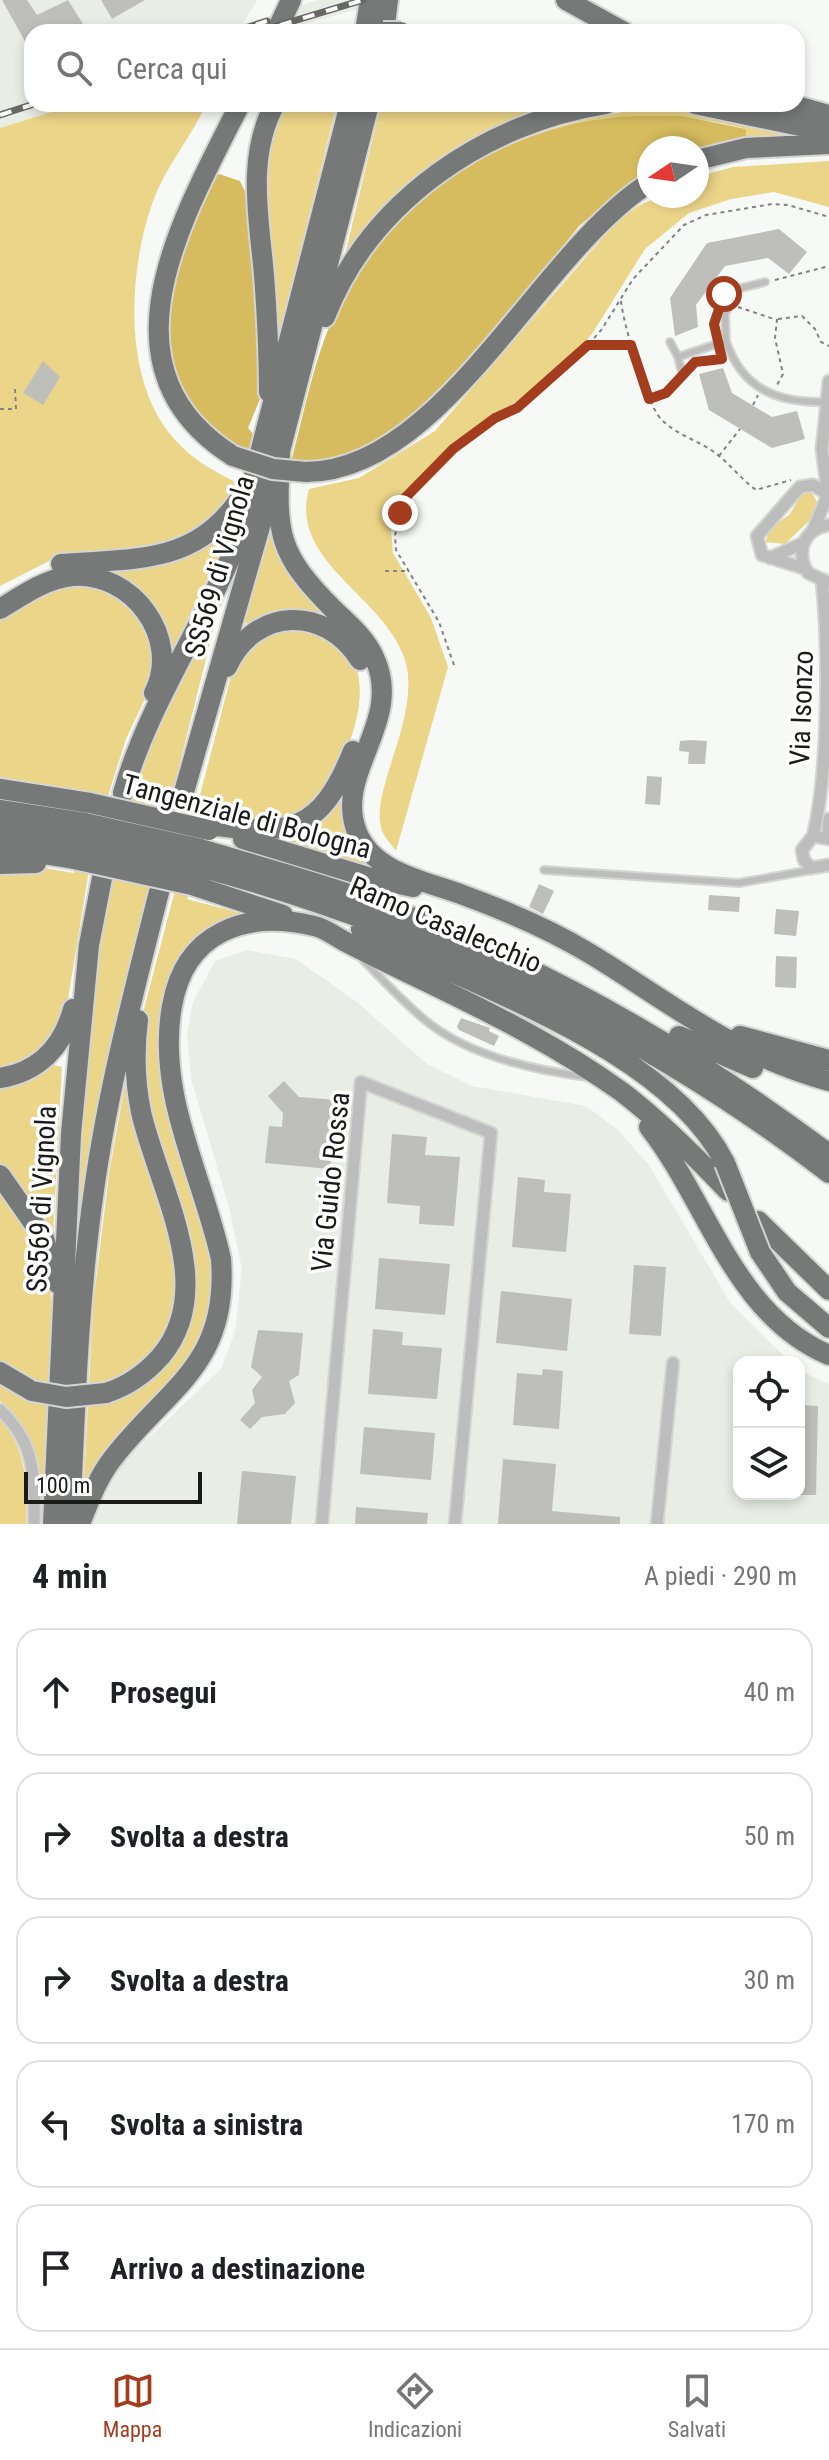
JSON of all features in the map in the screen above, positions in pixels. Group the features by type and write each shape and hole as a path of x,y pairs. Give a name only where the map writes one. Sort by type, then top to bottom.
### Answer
{"highway":[{"path":"280,24 291,0"},
{"path":"366,24 370,0"},
{"path":"385,24 388,0"},
{"path":"566,0 610,24"},
{"path":"805,108 829,115"},
{"path":"236,112 174,240 158,318 158,338 170,386 202,432 233,456 273,469 306,472 332,470 363,460 412,429 446,399 586,235 637,192"},
{"path":"268,427 268,333 257,167 262,134 272,112"},
{"path":"268,427 348,112"},
{"path":"297,388 367,112"},
{"path":"297,388 341,280 403,202 441,170 508,132 567,112"},
{"path":"733,112 829,132"},
{"path":"709,157 746,148 829,144"},
{"name":"SS569 di Vignola","path":"176,813 297,388"},
{"name":"SS569 di Vignola","path":"123,793 134,757 227,568 268,427"},
{"path":"280,454 278,516 289,557 307,583 365,641 382,680 381,715 353,797 353,820 359,838 370,853 392,869 530,921 590,953 748,1053 829,1081"},
{"path":"0,594 49,567 148,558 191,546 224,522 258,469"},
{"path":"0,609 47,582 80,576 111,583 144,608 158,633 162,664 134,757"},
{"path":"202,722 239,645 258,629 276,622 307,621 327,627 352,648 367,678 370,697 365,723 339,785 324,806 294,825 202,851"},
{"path":"0,782 52,797"},
{"name":"Tangenziale di Bologna","path":"0,789 52,797 80,838 123,869 202,851 371,878 479,901"},
{"name":"Ramo Casalecchio","path":"0,810 80,838"},
{"name":"Tangenziale di Bologna","path":"0,847 80,838 176,813 202,851 316,926"},
{"name":"Ramo Casalecchio","path":"0,829 202,851 387,907 524,966 679,1049 752,1096 829,1154"},
{"path":"0,864 80,838"},
{"name":"Ramo Casalecchio","path":"202,851 301,897 421,939 564,1006 715,1092 829,1173"},
{"name":"SS569 di Vignola","path":"53,1524 71,1134 89,945 102,878"},
{"name":"SS569 di Vignola","path":"70,1524 81,1300 94,1191 111,1088 159,892"},
{"path":"301,897 612,1054 655,1084 696,1120 725,1163 760,1252 787,1292 829,1328"},
{"path":"80,1524 112,1459 174,1395 201,1360 219,1302 222,1271 218,1247 171,1083 170,1026 182,974 210,939 233,926 268,920 316,926 487,1012 576,1060 624,1094 668,1131 728,1191"},
{"path":"0,1372 32,1391 66,1397 106,1393 135,1380 162,1354 180,1323 187,1294 186,1266 137,1088 135,1046 146,943"},
{"path":"0,1078 33,1068 59,1044 69,1021 89,945"},
{"path":"524,966 616,1002 709,1050 829,1093"},
{"path":"671,1007 771,1047 829,1060"},
{"path":"624,1094 671,1157 750,1289 790,1333 829,1355"},
{"path":"0,1175 36,1225 55,1270 60,1368"},
{"path":"758,1221 829,1290"}],"street":[{"path":"806,569 801,556 803,543 813,530 827,497 822,449 829,381"},
{"path":"825,582 806,569 768,558 759,552 757,536 790,497 805,485 813,485 827,497"},
{"path":"813,530 829,525"},
{"path":"768,558 803,543"},
{"name":"Via Isonzo","path":"821,868 807,865 802,855 803,845 813,836 828,741 828,611 825,582"},
{"path":"813,836 828,839 829,819"},
{"path":"821,868 829,881"},
{"name":"Via Guido Rossa","path":"322,1524 361,1082 491,1133 455,1524"},
{"path":"657,1524 673,1363"},
{"path":"0,1410 20,1434 35,1468 34,1524"}],"lane":[{"path":"766,280 737,289 725,314 726,341 741,374 771,396 804,403 826,402"},
{"path":"678,357 726,341"},
{"path":"670,342 681,369"},
{"path":"544,870 739,883 764,875 821,868"},
{"path":"343,941 427,1022 463,1045 500,1058 603,1079"}],"path":[{"path":"454,665 439,622 396,550 395,535 405,498 453,449 495,418 517,408 588,345 633,279 684,225 706,215 772,204 788,205 829,217"},
{"path":"766,280 782,280 829,266"},
{"path":"620,300 631,345 649,399 659,418 719,456 756,490 800,479"},
{"path":"725,362 716,344 714,324 721,300 777,320 802,316 815,329 821,342 829,346"},
{"path":"751,389 768,400 783,374 775,338 777,320"},
{"path":"588,345 631,345"},
{"path":"649,399 666,393 695,362 722,359"},
{"path":"0,409 16,409 15,389"},
{"path":"753,405 758,394"},
{"path":"719,456 740,429"},
{"path":"385,571 408,571"}],"shaded area":[{"path":"0,0 257,0 243,24 24,24 24,112 51,112 0,128"},
{"path":"317,0 389,0 306,24 243,24"},
{"path":"51,112 202,112 163,178 148,218 135,286 134,322 146,391 160,420 194,457 241,485 227,508 173,547 55,558 0,586 0,128"},
{"path":"278,112 335,112 279,335 274,334 263,217 263,188 271,131"},
{"path":"379,112 543,112 512,122 343,263"},
{"path":"626,112 698,112 789,130 789,134 746,137 746,129 712,121 643,118 609,121 542,136 477,160 518,142 559,127"},
{"path":"637,116 682,116 746,129 746,137 709,146 709,136 637,136 637,179 579,226 460,375 374,449 290,466 329,327 358,271 384,237 415,206 449,179 486,156 567,126"},
{"path":"829,161 829,207 774,192 731,199 709,206 709,174 733,167"},
{"path":"219,174 240,181 250,202 262,377 260,399 248,428 254,435 249,457 206,429 171,377 165,297 212,177"},
{"path":"704,208 689,213 645,249 592,334 577,351 519,400 456,441 400,499 391,530 393,553 431,618 448,667 396,851 382,831 380,815 387,776 406,708 406,663 396,640 380,618 326,559 313,538 306,515 309,489 359,478 435,431 613,226 634,209"},
{"path":"811,491 818,504 809,521 785,544 766,542 769,529 790,514 802,493"},
{"path":"273,532 353,637 244,623"},
{"path":"221,535 227,538 171,653 167,642 93,572"},
{"path":"75,583 112,591 140,615 155,651 150,688 126,739 111,786 88,876 67,1005 43,1051 0,1073 0,869 33,866 74,873 94,792 0,777 0,618 41,592"},
{"path":"212,617 216,619 137,934 140,940 76,1277 71,1277 86,1033 102,912 131,794 148,748"},
{"path":"296,626 320,632 338,642 350,655 360,688 354,728 329,787 322,798 302,815 275,825 258,827 208,816 187,899 247,915 221,926 190,951 170,987 162,1031 164,1073 172,1114 209,1233 214,1272 211,1312 203,1338 175,1382 121,1439 90,1482 84,1481 93,1305 109,1174 126,1078 166,1216 179,1284 176,1316 164,1344 140,1368 102,1388 105,1401 138,1386 164,1361 182,1331 190,1300 191,1268 186,1236 147,1106 142,1070 142,1021 235,661 261,634"},
{"path":"346,784 367,866 282,840 283,836"},
{"path":"247,950 296,959 357,1002 427,1064 472,1086 586,1106 617,1129 649,1165 731,1304 784,1356 733,1356 733,1500 805,1500 805,1373 829,1384 829,1524 93,1524 111,1473 221,1369 235,1332 242,1269 229,1207 191,1079 187,1034 193,1002 215,961"},
{"path":"54,1065 62,1067 53,1236 0,1167 0,1088 28,1080"},
{"path":"0,1189 32,1229 49,1274 52,1311 43,1524 37,1524 36,1473 29,1442 13,1414 0,1401"},
{"path":"0,1419 21,1455 27,1496 26,1524 0,1524"}],"building":[{"path":"2,0 27,0 37,15 68,0 83,24 24,24 24,40"},
{"path":"101,0 145,0 112,19"},
{"path":"779,229 807,252 789,274 768,258 725,266 696,305 698,327 675,336 670,298 707,243"},
{"path":"43,361 60,377 43,405 23,393"},
{"path":"723,368 732,393 772,417 797,411 805,439 772,448 709,410 699,374"},
{"path":"680,741 707,741 705,764 688,764 689,752 679,751"},
{"path":"647,776 662,777 660,805 645,804"},
{"path":"539,884 554,891 543,914 529,907"},
{"path":"709,895 740,897 739,912 708,910"},
{"path":"776,909 799,911 796,936 774,934"},
{"path":"776,956 797,957 796,988 775,987"},
{"path":"461,1018 490,1028 489,1031 499,1036 494,1046 459,1030 457,1027"},
{"path":"284,1081 299,1097 337,1100 330,1169 265,1163 269,1126 282,1127 283,1113 268,1096"},
{"path":"392,1134 427,1137 425,1155 460,1157 454,1226 419,1224 420,1206 387,1203"},
{"path":"518,1177 545,1180 544,1192 571,1194 566,1252 512,1247"},
{"path":"379,1258 450,1264 445,1315 375,1309"},
{"path":"634,1265 666,1267 661,1336 629,1334"},
{"path":"501,1291 572,1299 567,1351 496,1343"},
{"path":"373,1329 403,1332 402,1345 442,1348 437,1399 368,1394"},
{"path":"258,1330 303,1333 299,1375 289,1381 295,1403 285,1414 262,1417 250,1429 240,1420 255,1403 252,1390 262,1377 251,1367"},
{"path":"543,1369 563,1371 559,1429 513,1425 517,1373 542,1375"},
{"path":"805,1405 818,1406 816,1495 805,1495"},
{"path":"364,1427 435,1433 431,1480 360,1474"},
{"path":"503,1459 556,1464 552,1511 620,1517 620,1524 498,1524"},
{"path":"242,1471 296,1476 291,1524 237,1524"},
{"path":"356,1507 428,1513 427,1524 355,1524"}],"railway":[{"path":"284,24 363,0"},
{"path":"258,24 267,21"},
{"path":"0,115 24,107"}],"route":[{"path":"400,513 405,498 426,480 453,449 495,418 517,408 588,345 631,345 649,399 666,393 695,362 722,359 714,324 724,294"}]}
